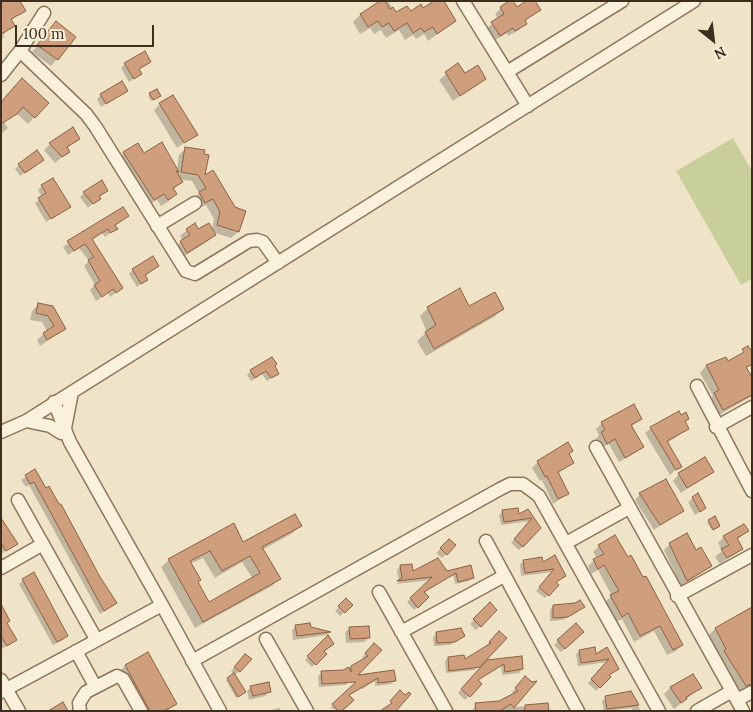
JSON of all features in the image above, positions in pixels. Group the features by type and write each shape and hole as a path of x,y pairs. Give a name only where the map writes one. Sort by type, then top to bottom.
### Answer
{"street":[{"path":"463,1 528,106"},
{"path":"507,72 622,1"},
{"path":"1,432 26,421 694,1"},
{"path":"1,75 20,51 44,12"},
{"path":"20,51 86,114 186,270 195,274 249,241 257,240 263,242 278,263"},
{"path":"157,226 195,203"},
{"path":"696,386 716,427 752,490"},
{"path":"65,435 72,392"},
{"path":"49,405 220,711"},
{"path":"716,427 752,407"},
{"path":"26,421 50,426 65,435"},
{"path":"596,447 677,596 738,700"},
{"path":"192,661 510,484 523,484 539,496 659,711"},
{"path":"18,500 96,639"},
{"path":"566,543 629,508"},
{"path":"486,542 578,711"},
{"path":"1,568 43,544"},
{"path":"677,596 752,555"},
{"path":"401,632 504,576"},
{"path":"379,592 446,711"},
{"path":"19,711 3,687 162,605"},
{"path":"266,639 307,711"},
{"path":"76,651 95,686"},
{"path":"80,711 79,702 81,696 95,686 113,678 121,677 141,711"},
{"path":"697,711 738,700 752,692"}],"green space":[{"path":"733,138 752,171 752,279 741,285 676,171"}],"building":[{"path":"1,1 20,1 26,11 11,19 15,26 1,34"},
{"path":"380,1 385,1 390,9 393,7 396,12 407,6 411,11 421,4 423,8 434,1 444,1 456,21 437,34 433,27 424,32 421,28 413,33 407,23 394,31 389,23 382,27 378,21 368,27 360,14"},
{"path":"509,1 513,1 517,7 526,1 535,1 541,10 525,20 527,24 515,31 513,28 500,36 491,22 504,14 500,7"},
{"path":"56,21 76,37 58,60 37,45"},
{"path":"145,51 151,62 139,69 142,74 134,79 124,63"},
{"path":"458,63 465,73 478,65 486,79 460,96 445,72"},
{"path":"22,78 49,103 35,118 23,107 17,114 1,124 1,102"},
{"path":"122,81 128,91 106,104 100,94"},
{"path":"157,89 161,96 153,100 149,93"},
{"path":"173,95 198,135 184,143 159,103"},
{"path":"73,127 80,139 67,147 70,152 62,157 49,143"},
{"path":"162,142 183,182 173,188 177,194 168,200 164,194 154,200 123,152 138,143 144,153"},
{"path":"185,147 205,150 204,154 209,155 205,175 213,170 235,207 246,211 239,232 217,225 220,212 213,199 205,203 199,192 206,188 198,175 181,172"},
{"path":"37,150 44,160 25,173 18,164"},
{"path":"53,178 71,207 51,219 38,198 46,193 41,185"},
{"path":"102,180 108,191 99,196 101,199 93,204 83,192"},
{"path":"123,207 129,216 115,225 118,229 110,233 108,229 92,239 123,288 116,293 113,289 102,297 94,285 100,281 88,260 94,257 85,244 74,251 67,241"},
{"path":"195,223 198,229 209,223 216,235 187,253 180,241 190,235 186,229"},
{"path":"153,256 159,266 145,275 148,280 141,284 132,269"},
{"path":"460,288 469,306 495,292 504,309 434,349 425,332 436,325 427,307"},
{"path":"38,303 53,306 66,329 47,340 43,333 54,326 48,316 36,313"},
{"path":"748,346 752,352 752,365 746,367 752,377 752,395 723,410 714,393 719,390 706,365 726,357 728,361 744,352 742,349"},
{"path":"272,357 277,364 275,366 279,374 271,378 266,371 255,378 250,370"},
{"path":"634,404 642,419 631,425 644,447 625,458 615,439 607,444 601,432 605,430 601,422"},
{"path":"679,411 681,415 686,412 689,419 685,421 689,429 667,441 682,467 676,470 650,427"},
{"path":"568,442 573,451 569,454 574,463 558,472 569,494 558,499 537,461"},
{"path":"705,457 714,472 687,488 678,473"},
{"path":"35,469 46,488 49,486 59,504 61,504 100,577 117,603 104,611 34,482 30,484 25,475"},
{"path":"666,479 684,511 660,525 639,493"},
{"path":"698,493 706,508 700,512 692,497"},
{"path":"518,508 519,514 528,509 541,528 523,547 514,539 532,518 504,522 502,510"},
{"path":"295,514 302,526 262,547 281,579 203,622 168,559 234,523 243,542","holes":["210,551 222,571 250,556 260,573 209,602 198,582 201,580 190,561"]},
{"path":"715,516 720,526 713,530 708,520"},
{"path":"1,518 18,544 6,551 1,543"},
{"path":"744,524 749,531 737,538 743,549 727,558 721,549 729,545 723,536"},
{"path":"687,533 696,550 701,547 712,566 687,581 669,543"},
{"path":"615,535 628,557 631,555 643,577 646,576 683,645 673,650 660,626 640,636 628,613 622,617 610,595 619,591 604,565 598,569 593,559 604,554 598,545"},
{"path":"449,539 456,545 447,555 440,548"},
{"path":"555,555 566,576 556,582 559,585 549,596 539,587 554,569 525,573 523,560 542,557 543,562"},
{"path":"438,558 447,571 471,565 474,578 458,582 456,573 424,592 429,597 418,608 410,598 432,577 397,581 402,578 400,565 412,564 413,571"},
{"path":"34,572 68,636 57,642 22,579"},
{"path":"346,598 353,605 345,613 338,606"},
{"path":"580,600 585,607 568,617 553,618 553,605 575,603"},
{"path":"490,602 497,610 481,627 473,619"},
{"path":"1,604 10,621 7,623 17,640 7,646 1,636"},
{"path":"752,607 752,684 746,686 724,651 726,649 715,628"},
{"path":"310,623 311,627 331,632 297,636 295,625"},
{"path":"576,623 584,632 565,649 557,640"},
{"path":"369,626 370,638 350,639 349,627"},
{"path":"461,628 465,636 455,642 437,643 436,632"},
{"path":"499,631 507,638 480,667 449,671 448,657 464,655 465,659 491,643 489,642"},
{"path":"328,635 334,644 324,651 327,654 316,665 307,656"},
{"path":"374,643 382,650 358,675 394,670 396,681 378,683 378,678 349,695 354,700 342,711 338,711 332,704 356,682 322,684 321,671 343,670 349,667 351,672 351,666 368,656 365,653"},
{"path":"595,647 596,654 607,647 619,669 609,675 611,677 600,688 591,679 609,659 581,663 579,650"},
{"path":"148,652 177,704 164,711 150,711 125,665"},
{"path":"245,654 252,659 240,672 234,667"},
{"path":"522,656 523,669 505,672 504,664 478,680 482,684 470,697 461,689 487,660"},
{"path":"234,673 246,692 238,697 227,678"},
{"path":"693,674 702,688 686,697 687,699 681,703 670,687"},
{"path":"525,676 532,682 537,681 514,708 511,704 500,711 476,711 475,703 499,701 518,691 515,688"},
{"path":"269,682 271,692 253,696 250,686"},
{"path":"400,690 405,695 409,692 411,694 396,711 380,711 392,703 390,701"},
{"path":"631,691 639,705 607,709 605,696"},
{"path":"63,702 68,711 48,711"},
{"path":"548,703 549,711 525,711 525,705"}]}
